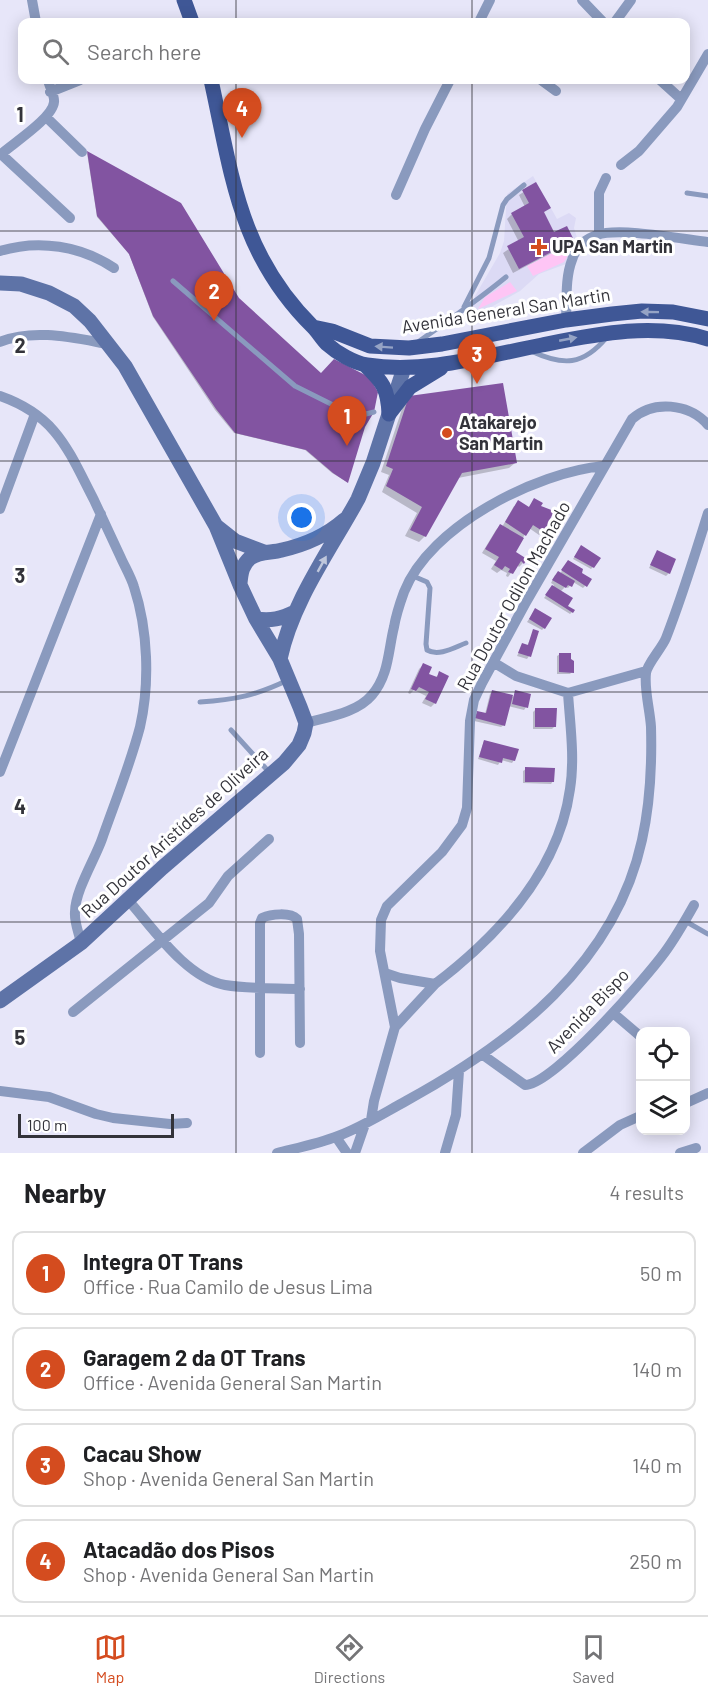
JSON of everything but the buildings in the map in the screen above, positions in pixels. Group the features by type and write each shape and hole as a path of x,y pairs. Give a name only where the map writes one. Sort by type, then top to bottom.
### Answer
{"main road":[{"path":"184,0 191,18"},
{"name":"Avenida General San Martin","path":"212,84 243,219 266,267 282,293 303,318 327,344 344,356 365,364 404,368 449,363 611,332 671,332 708,339"},
{"path":"0,283 21,284 50,293 74,306 90,321 125,366 216,526 256,619 280,659 306,723"},
{"name":"Avenida General San Martin","path":"313,327 332,331 370,346 409,348 442,344 566,320 642,312 673,312 708,319"},
{"path":"381,413 404,368 442,344"},
{"path":"381,413 424,376 449,363"},
{"path":"280,659 295,612 366,481 381,413 388,396 384,386 365,364"},
{"path":"240,585 243,565 249,559 264,552 278,551 308,542 337,527 349,516"},
{"path":"216,526 235,541 264,552"},
{"path":"256,619 282,618 295,612"},
{"name":"Rua Doutor Aristídes de Oliveira","path":"0,1001 81,943 284,763 298,746 306,723"}],"street":[{"path":"32,0 35,18"},
{"path":"482,18 490,0"},
{"path":"582,0 599,18"},
{"path":"618,18 631,0"},
{"path":"621,165 644,146 671,115 708,54"},
{"path":"49,84 54,100 49,112 0,154 70,218"},
{"path":"50,92 70,84"},
{"path":"396,195 448,84"},
{"path":"546,84 556,91"},
{"path":"664,84 681,99"},
{"path":"49,112 82,152"},
{"path":"599,234 600,193 606,178"},
{"path":"566,320 568,280 572,260 583,242 599,234 641,234 708,242"},
{"path":"0,252 25,247 52,246 84,252 114,268"},
{"path":"0,342 17,337 38,335 71,337 108,344"},
{"path":"0,396 12,400 49,423 63,440 101,514 134,586 142,624 146,659 140,724 132,754 75,908 81,943"},
{"name":"Rua Doutor Odilon Machado","path":"355,1153 368,1122 395,1027 379,936 381,920 387,906 442,852 462,825 467,808 470,721 474,700 624,429 640,412 652,407 665,406 695,414 708,425"},
{"path":"0,508 35,414"},
{"path":"306,723 354,708 370,697 378,687 387,668 394,625 405,590 431,550 442,538 458,525 488,507 523,490 578,470 604,466"},
{"path":"277,1153 336,1137 368,1122 483,1055 523,1023 562,987 579,969 608,929 622,900 642,840 650,779 651,728 646,671 663,645 671,626 708,513"},
{"path":"0,772 101,514"},
{"path":"493,662 516,676 568,693 646,671"},
{"path":"395,1027 435,984 462,962 506,918 529,890 548,860 562,826 570,789 572,758 568,693"},
{"path":"73,1012 209,903 228,876 269,839"},
{"path":"128,900 184,962 203,976 223,984 300,989"},
{"name":"Avenida Bispo","path":"483,1055 518,1082 527,1086 532,1085 567,1059 613,1013 665,951 694,905"},
{"path":"260,1053 260,921 266,916 296,917 300,1042"},
{"path":"385,973 435,984"},
{"path":"613,1013 636,1033"},
{"path":"445,1153 456,1115 459,1071"},
{"path":"0,1091 49,1097 113,1118 187,1124"},
{"path":"690,1101 708,1093"},
{"path":"583,1153 620,1125 636,1118"},
{"path":"336,1137 348,1153"},
{"path":"680,1153 696,1148"}],"lane":[{"path":"464,307 489,258 503,205 525,185"},
{"path":"687,193 708,196"},
{"path":"409,348 506,277"},
{"path":"173,281 295,386 341,409 366,414 381,413"},
{"path":"413,576 427,582 430,588 426,644 428,650 432,653 439,653 466,643"},
{"path":"200,702 242,698 261,693 289,680"},
{"path":"231,730 271,774"},
{"path":"685,921 708,934"}],"shaded area":[{"name":"UPA San Martin","path":"533,176 557,219 569,213 576,218 574,228 578,241 566,264 539,274 520,291 470,319 475,296 500,253 504,241 507,194"},
{"path":"576,241 564,262 533,276 527,266"},
{"path":"510,282 517,291 478,309 485,297"}],"place":[{"name":"Atacadão dos Pisos","path":"242,138"},
{"name":"UPA San Martin","path":"539,247"},
{"name":"Garagem 2 da OT Trans","path":"214,321"},
{"name":"Cacau Show","path":"477,384"},
{"name":"Atakarejo San Martin","path":"447,433"},
{"name":"Integra OT Trans","path":"347,446"}]}
